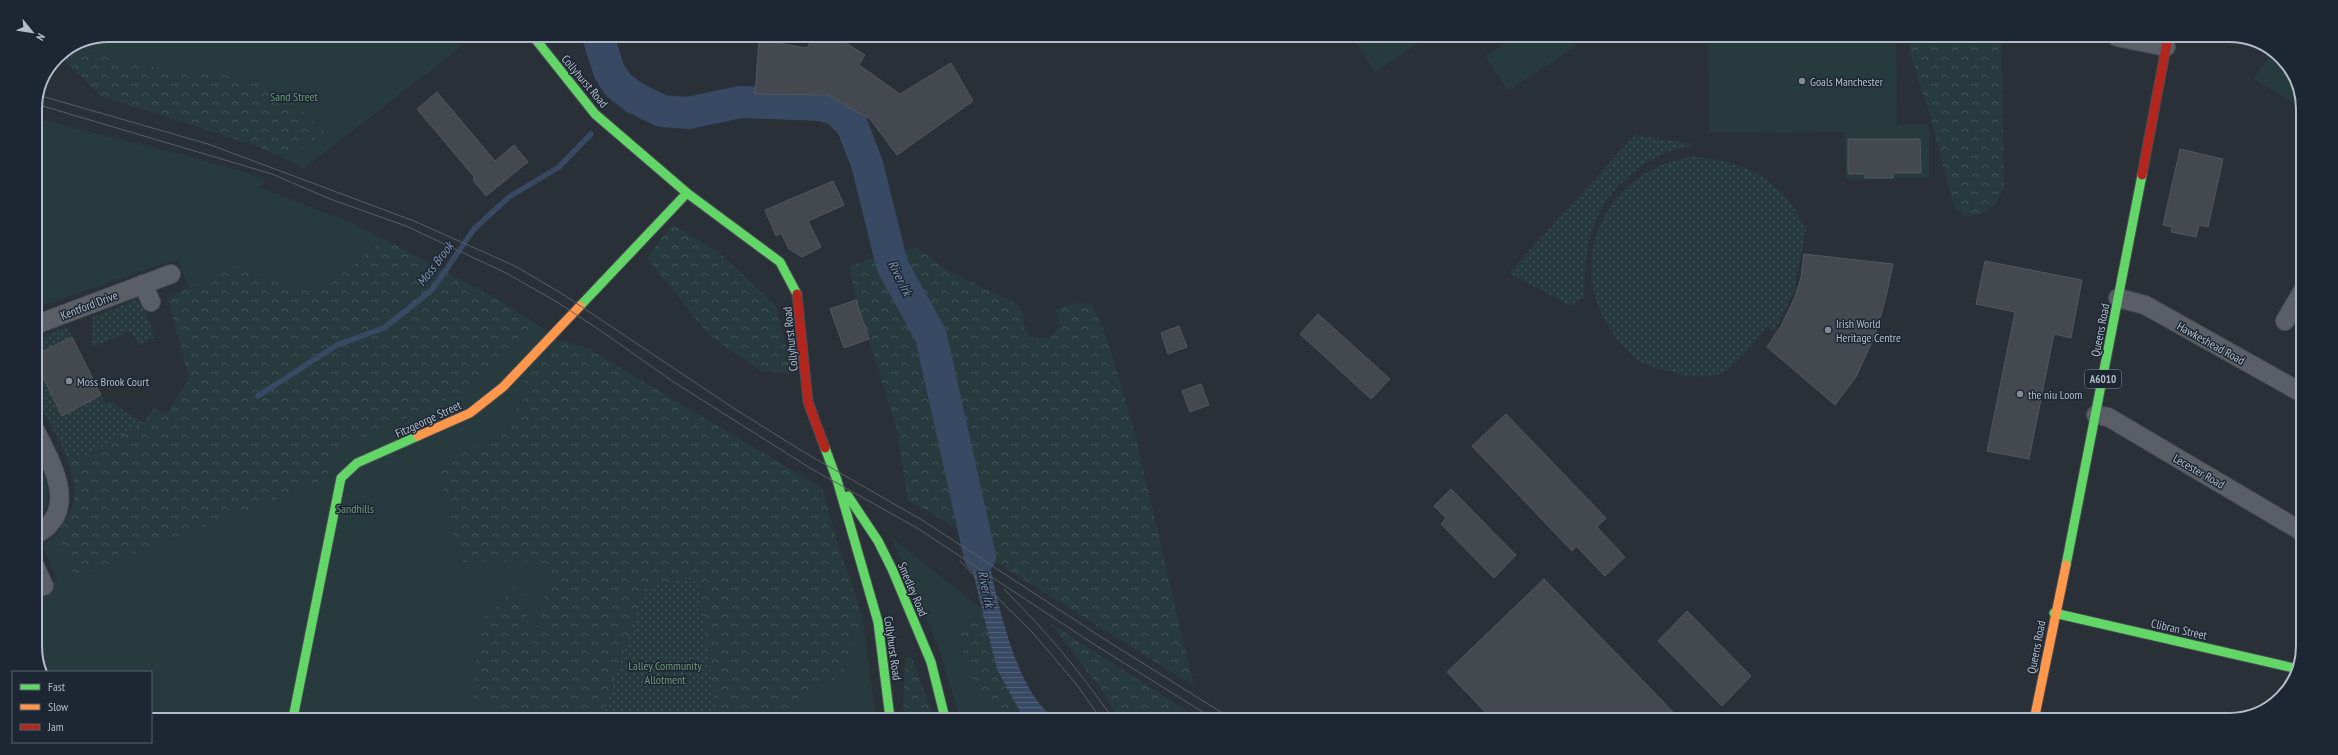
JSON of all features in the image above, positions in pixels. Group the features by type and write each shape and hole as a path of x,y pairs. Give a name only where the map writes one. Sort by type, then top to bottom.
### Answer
{"main road":[{"name":"Collyhurst Road","path":"538,42 595,114 687,193 780,262 798,297 808,402 837,480 878,622 889,713"},
{"name":"Queens Road","path":"2035,713 2054,613 2096,415 2167,42"},
{"name":"Fitzgeorge Street","path":"294,713 341,478 357,463 470,414 503,387 687,193"},
{"name":"Smedley Road","path":"837,480 878,541 892,569 931,662 944,713"},
{"name":"Clibran Street","path":"2054,613 2292,668"}],"street":[{"name":"Kentford Drive","path":"42,322 170,274"},
{"path":"143,284 150,302"},
{"name":"Hawkeshead Road","path":"2118,298 2145,305 2296,390"},
{"path":"2285,321 2296,302"},
{"name":"Lecester Road","path":"2096,415 2108,417 2296,528"},
{"path":"42,444 55,470 60,488 56,512 50,522 42,529"},
{"path":"42,582 44,586"}],"green space":[{"name":"Sand Street","path":"109,42 461,42 461,47 303,169 288,160 251,144 101,96 64,61 72,53 83,47 96,43"},
{"path":"1355,42 1420,42 1375,72"},
{"path":"1507,42 1574,42 1576,46 1508,91 1485,56"},
{"name":"Goals Manchester","path":"1708,42 1896,42 1897,125 1929,125 1929,178 1846,179 1845,132 1709,133"},
{"path":"1909,42 2001,42 2004,186 1998,200 1994,205 1990,209 1980,214 1965,217 1954,207 1932,123 1910,52"},
{"path":"83,47 137,64 188,73 225,75 249,79 272,88 299,108 324,131 288,160 251,144 101,96 64,61 72,53"},
{"path":"2269,56 2282,68 2291,83 2296,105 2254,79"},
{"name":"Sandhills","path":"42,120 192,157 267,179 259,187 352,223 497,299 537,324 841,554 862,614 875,713 607,713 605,711 602,713 152,713 152,671 47,671 42,650 42,588 57,580 43,547 66,521 74,502 74,484 65,452 84,457 144,423 154,408 166,415 189,378 167,296 189,288 177,259 42,306"},
{"path":"1635,135 1695,144 1657,157 1637,170 1620,184 1608,199 1598,216 1591,234 1587,253 1584,298 1576,301 1573,307 1509,273"},
{"path":"1691,157 1728,162 1745,168 1760,176 1773,185 1786,198 1797,213 1806,230 1794,291 1774,332 1767,326 1746,351 1728,369 1717,374 1704,377 1656,368 1643,363 1633,356 1608,326 1596,299 1591,271 1594,244 1603,219 1618,197 1638,178 1662,165"},
{"path":"672,224 721,254 776,306 793,374 761,371 709,335 647,258"},
{"path":"384,239 497,299 537,324 480,383 338,450 324,481 142,550 75,578 58,533 70,510 75,494 72,476 65,452 84,457 144,423 154,408 166,415 189,379 167,296 189,288 235,265 318,295"},
{"path":"917,248 948,271 1014,302 1023,313 1025,330 1033,338 1049,338 1060,326 1056,310 1073,303 1092,304 1106,336 1131,418 1194,686 989,558 953,392 938,338 934,327 895,251"},
{"path":"880,255 921,340 953,466 961,509 963,532 908,500 896,426 856,300 849,267"},
{"path":"135,300 142,304 155,337 139,346 131,331 92,347 93,317"},
{"path":"67,327 72,337 42,352 42,336"},
{"path":"560,340 589,349 822,488 841,554 862,614 843,672 790,713 716,713 697,576 645,588 605,710 602,713 497,713 500,700 473,700 480,624 515,587 526,605 530,655 553,565 522,561 460,562 438,467 488,440 535,388 520,379"},
{"path":"42,365 101,395 105,404 110,402 144,423 84,457 65,452 42,409"},
{"path":"42,470 48,490 47,507 42,515"},
{"path":"891,537 982,609 961,632 964,664 994,713 958,713 938,646"},
{"name":"Lalley Community Allotment","path":"697,576 716,713 608,713 605,710 645,588"},
{"path":"982,609 997,669 1021,713 994,713 964,664 961,632"},
{"path":"1050,623 1190,713 1115,713 1103,692"},
{"path":"911,656 932,713 903,713 905,657"}],"water":[{"path":"961,509 979,519 997,598 1015,657 1026,683 1040,704 1050,713 1021,713 997,669 963,533"}],"building":[{"path":"759,42 771,42 807,48 810,42 844,42 865,55 859,65 900,94 951,63 973,101 897,155 870,119 828,95 755,94"},
{"path":"437,92 495,161 514,145 528,162 486,196 473,180 475,178 417,109"},
{"path":"1848,139 1920,139 1921,173 1893,173 1893,178 1865,178 1865,174 1848,174"},
{"path":"2180,149 2223,159 2208,227 2199,225 2196,237 2171,232 2172,227 2163,225"},
{"path":"833,181 844,205 808,221 821,247 802,257 789,249 781,233 776,236 765,210"},
{"name":"Irish World Heritage Centre","path":"1804,254 1893,264 1886,297 1875,335 1856,377 1835,405 1767,347 1782,324 1794,299 1801,278"},
{"name":"the niu Loom","path":"1985,261 2082,280 2071,338 2054,334 2029,459 1987,451 2015,312 1976,304"},
{"path":"856,300 869,339 844,348 830,309"},
{"path":"1318,314 1390,379 1371,399 1300,334"},
{"path":"1179,326 1187,347 1168,354 1161,333"},
{"name":"Moss Brook Court","path":"72,337 101,395 62,416 42,375 42,352"},
{"path":"1201,384 1209,405 1190,412 1182,391"},
{"path":"1506,414 1606,518 1597,527 1625,557 1605,576 1576,546 1572,551 1472,446"},
{"path":"1451,489 1516,555 1494,578 1441,524 1446,518 1434,506"},
{"path":"1544,579 1674,713 1486,713 1447,672"},
{"path":"1687,611 1751,676 1722,706 1658,641"}],"waterway":[{"name":"River Irk","path":"600,42 609,71 618,85 635,98 662,111 688,113 740,102 821,105 837,110 852,125 867,164 892,265 931,336 980,557"},
{"name":"Moss Brook","path":"258,396 337,345 384,328 432,290 474,229 509,197 559,167 591,134"}],"tram line":[{"path":"43,96 208,144 414,221 515,266 561,293 738,411 802,451 922,520 1101,637 1222,713"},
{"path":"42,106 272,174 330,199 406,226 506,273 557,302 672,381 810,468 917,528 1092,643 1204,713"},
{"path":"960,561 1033,633 1077,685 1097,713"},
{"path":"1004,589 1062,651 1109,713"}],"traffic: fast":[{"path":"538,42 595,114 687,193 780,262 797,294"},
{"path":"2066,565 2142,175"},
{"path":"580,306 687,193"},
{"path":"294,713 341,478 357,463 418,436"},
{"path":"825,448 837,480 878,622 889,713"},
{"path":"848,496 878,541 892,569 931,662 944,713"},
{"path":"2054,613 2292,668"}],"traffic: slow":[{"path":"418,436 470,413 503,387 580,306"},
{"path":"2035,713 2066,565"}],"traffic: jam":[{"path":"2142,175 2167,42"},
{"path":"797,294 808,402 825,448"}],"place":[{"name":"Goals Manchester","path":"1802,81"},
{"name":"Irish World Heritage Centre","path":"1828,330"},
{"name":"Moss Brook Court","path":"69,381"},
{"name":"the niu Loom","path":"2020,394"}]}
